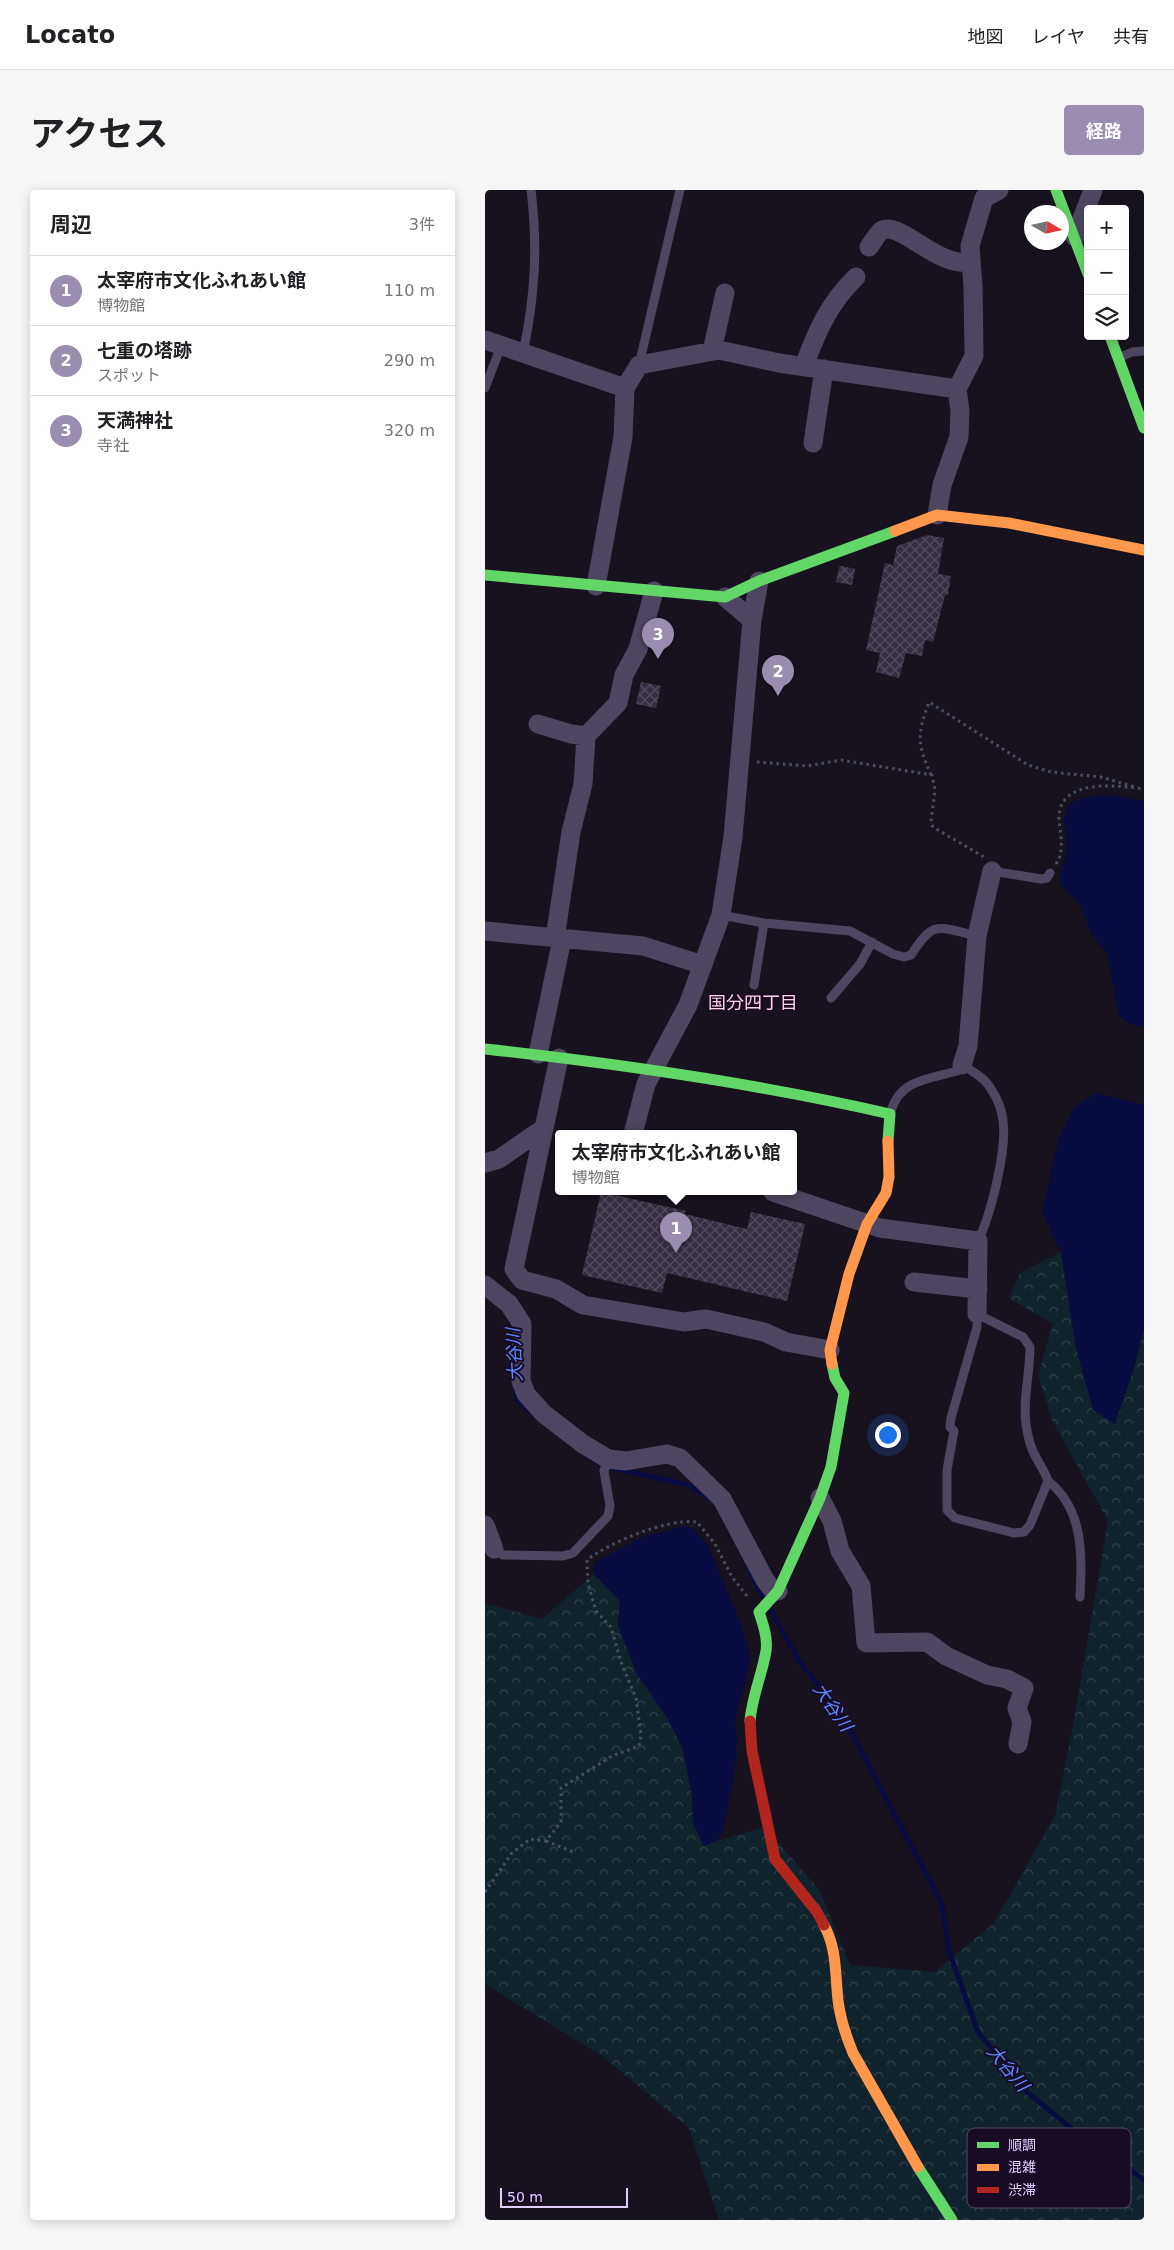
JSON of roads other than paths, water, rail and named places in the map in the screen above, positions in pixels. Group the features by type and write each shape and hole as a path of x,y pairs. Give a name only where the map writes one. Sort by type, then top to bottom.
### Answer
{"street":[{"path":"937,515 942,485 959,437 960,411 957,389 974,356 973,286 969,246 984,198 999,190"},
{"path":"1056,190 1084,263"},
{"path":"1075,237 1093,190"},
{"path":"869,247 881,231 891,228 903,233 925,249 952,262 970,262"},
{"path":"804,366 828,308 839,292 856,277"},
{"path":"712,351 725,293"},
{"path":"1111,340 1144,428"},
{"path":"493,343 625,388"},
{"path":"596,586 623,437 625,388 639,365 719,350 804,366 957,389"},
{"path":"813,442 824,369"},
{"path":"485,575 725,597 759,580 937,515 1009,523 1144,550"},
{"path":"634,1130 645,1084 688,1005 721,915 733,837 752,620 759,580"},
{"path":"538,1054 558,938 571,832 583,784 585,736 618,704 624,675 638,650 655,591"},
{"path":"725,597 752,620"},
{"path":"538,724 571,734 585,736"},
{"path":"962,1064 968,1046 977,936 992,871"},
{"path":"485,931 643,946 703,965"},
{"path":"485,1049 612,1062 795,1092 890,1114 888,1186 886,1193 867,1224 849,1274 830,1350 835,1378 844,1393 831,1467 820,1498 778,1591 759,1612 765,1634 766,1650 753,1695 750,1720 752,1751 775,1859 817,1912 831,1938 837,1969 838,2001 846,2036 853,2053 931,2189 952,2220"},
{"path":"559,1058 514,1269 522,1280 557,1289 583,1305 684,1322 706,1319 764,1332 786,1342 830,1350"},
{"path":"485,1163 499,1159 544,1128"},
{"path":"782,1195 881,1228 978,1241 977,1314"},
{"path":"509,1304 522,1280"},
{"path":"915,1282 978,1289"},
{"path":"485,1285 509,1304 522,1324 521,1381 526,1394 544,1414 583,1444 608,1459 626,1461 667,1454 680,1458 722,1499 765,1580 771,1588 778,1591"},
{"path":"820,1498 831,1521 841,1552 861,1586 867,1643 927,1642 946,1656 987,1675 1007,1679 1024,1688 1017,1708 1022,1722 1018,1744"},
{"path":"485,1525 494,1549"}],"lane":[{"path":"523,353 530,321 536,260 536,234 531,190"},
{"path":"639,365 680,190"},
{"path":"485,388 493,343"},
{"path":"1118,358 1131,352 1144,352"},
{"path":"992,871 1041,880 1047,878 1050,873"},
{"path":"721,915 763,923 850,931 893,954 904,957 911,956 924,934 934,929 944,928 977,936"},
{"path":"754,985 763,923"},
{"path":"831,998 859,964 873,942"},
{"path":"890,1114 897,1095 907,1086 957,1071 962,1064 991,1087 999,1103 1003,1122 1002,1148 986,1224 978,1241"},
{"path":"1048,1482 1030,1525 1023,1532 1014,1533 955,1518 947,1510 947,1470 954,1431 950,1427 951,1418 977,1327 977,1314 1023,1337 1030,1347 1024,1402 1033,1454 1048,1482 1059,1490 1069,1503 1080,1538 1080,1597"},
{"path":"494,1549 503,1555 563,1556 573,1553 608,1516 610,1506 604,1470 608,1459"}],"waterway":[{"name":"大谷川","path":"516,1391 517,1399 534,1415"},
{"name":"大谷川","path":"584,1454 600,1464"},
{"name":"大谷川","path":"608,1467 689,1485 710,1499"},
{"name":"大谷川","path":"748,1567 762,1596"},
{"name":"大谷川","path":"770,1609 800,1662 843,1716 942,1904 949,1951 978,2032 1027,2092 1071,2128"},
{"name":"大谷川","path":"1131,2170 1144,2180"}],"place":[{"name":"天満神社","path":"658,659"},
{"name":"七重の塔跡","path":"778,696"},
{"name":"太宰府市文化ふれあい館","path":"676,1253"}],"district":[{"name":"国分四丁目","path":"753,1002"}]}
